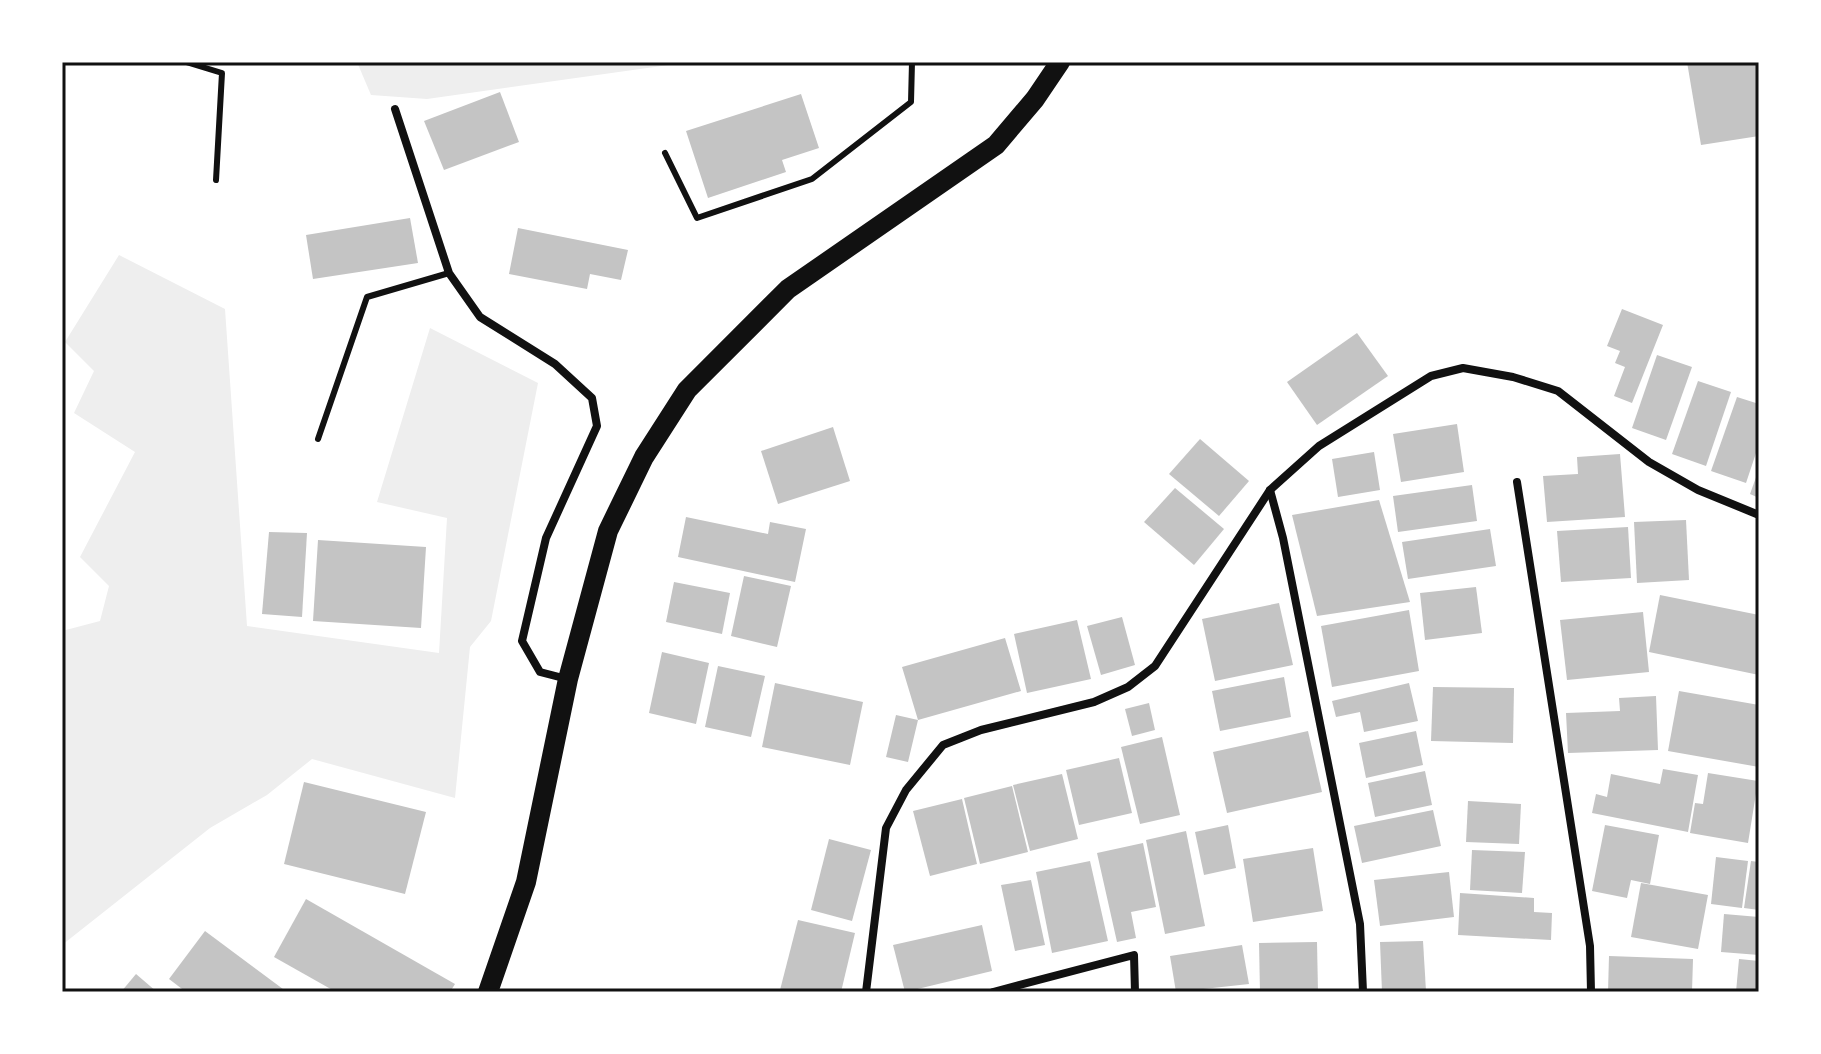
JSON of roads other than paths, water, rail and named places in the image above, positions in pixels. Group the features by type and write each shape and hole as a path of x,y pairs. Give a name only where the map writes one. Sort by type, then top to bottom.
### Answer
{"main road":[{"path":"488,992 526,882 568,679 608,531 644,457 687,390 788,289 996,145 1035,99 1060,62"}],"street":[{"path":"395,109 449,273 480,317 555,364 592,398 597,426 546,538 522,641 540,672 568,679"},
{"path":"866,992 886,828 906,790 943,745 981,730 1094,702 1128,687 1155,666 1270,490 1319,446 1397,394 1431,376 1463,368 1513,377 1558,391 1649,462 1698,490 1759,515"},
{"path":"1517,482 1590,946 1591,992"},
{"path":"1270,490 1283,538 1360,924 1363,992"},
{"path":"993,992 1134,955 1135,992"}],"lane":[{"path":"186,62 222,73 216,180"},
{"path":"665,153 697,218 812,179 911,102 912,62"},
{"path":"318,439 367,297 449,273"}]}
